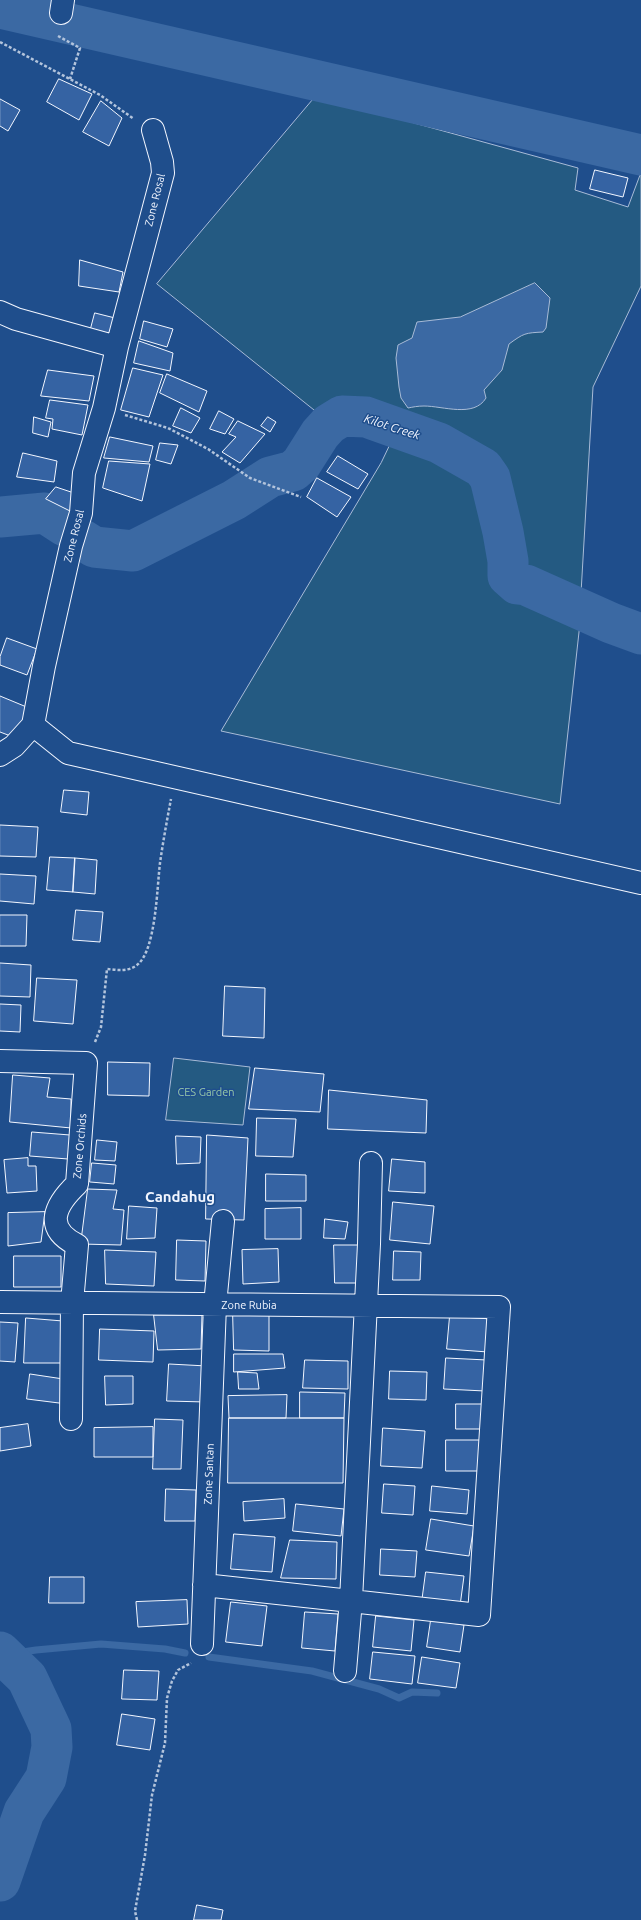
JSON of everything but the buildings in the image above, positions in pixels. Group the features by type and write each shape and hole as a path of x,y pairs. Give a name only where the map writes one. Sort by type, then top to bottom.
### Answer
{"street":[{"name":"Zone Rosal","path":"33,725 70,546 81,513 84,473 104,408 117,347 163,173 162,162 153,130"},
{"path":"0,312 16,319 117,347"},
{"path":"0,755 14,746 33,725 68,753 641,883"},
{"path":"0,1061 86,1063"},
{"name":"Zone Orchids","path":"71,1419 72,1303 77,1245 68,1240 58,1230 56,1213 66,1194 77,1184 86,1063"},
{"path":"344,1671 351,1600 366,1306 371,1163"},
{"name":"Zone Santan","path":"202,1644 215,1305 223,1221"},
{"name":"Zone Rubia","path":"0,1302 499,1307 479,1615 351,1600"},
{"path":"204,1585 351,1600"}],"path":[{"path":"56,36 80,48 70,78"},
{"path":"0,42 100,95 142,125 153,130"},
{"path":"104,408 168,428 208,449 250,478 275,486 301,497"},
{"path":"86,1063 101,1027 107,969 124,971 137,965 146,954 153,926 160,863 174,777"},
{"path":"137,1920 135,1911 145,1855 152,1796 165,1743 167,1698 172,1681 178,1670 195,1660 202,1644"}],"green space":[{"path":"316,96 578,168 575,190 628,207 640,175 641,176 641,286 593,387 581,593 525,571 500,466 491,456 435,427 372,404 339,399 328,405 319,414 157,284"},
{"path":"393,439 435,456 480,482 495,582 508,595 580,623 560,804 221,731 381,463"},
{"name":"CES Garden","path":"174,1058 250,1067 243,1125 166,1120"}],"shaded area":[{"path":"535,283 550,298 546,328 543,332 528,333 509,344 502,370 484,390 486,398 481,404 474,408 458,410 432,406 408,408 401,398 396,358 398,345 412,338 417,322 460,317"}],"waterway":[{"path":"0,8 641,155"},
{"name":"Kilot Creek","path":"83,540 94,547 133,551 234,500 270,477 293,471 301,464 320,434 329,424 342,416 366,417 439,443 483,468 490,478 503,532 508,561 508,576 517,584 526,585 611,623 641,634"},
{"name":"Kilot Creek","path":"0,517 45,513 65,526"},
{"path":"3,1655 36,1650 101,1644 165,1649 185,1653"},
{"name":"Kilot Creek","path":"0,1652 27,1678 51,1729 52,1747 46,1778 24,1812 0,1881"},
{"path":"209,1657 312,1671 379,1689 399,1698 412,1692 437,1693"}],"district":[{"name":"Candahug","path":"180,1197"}]}
